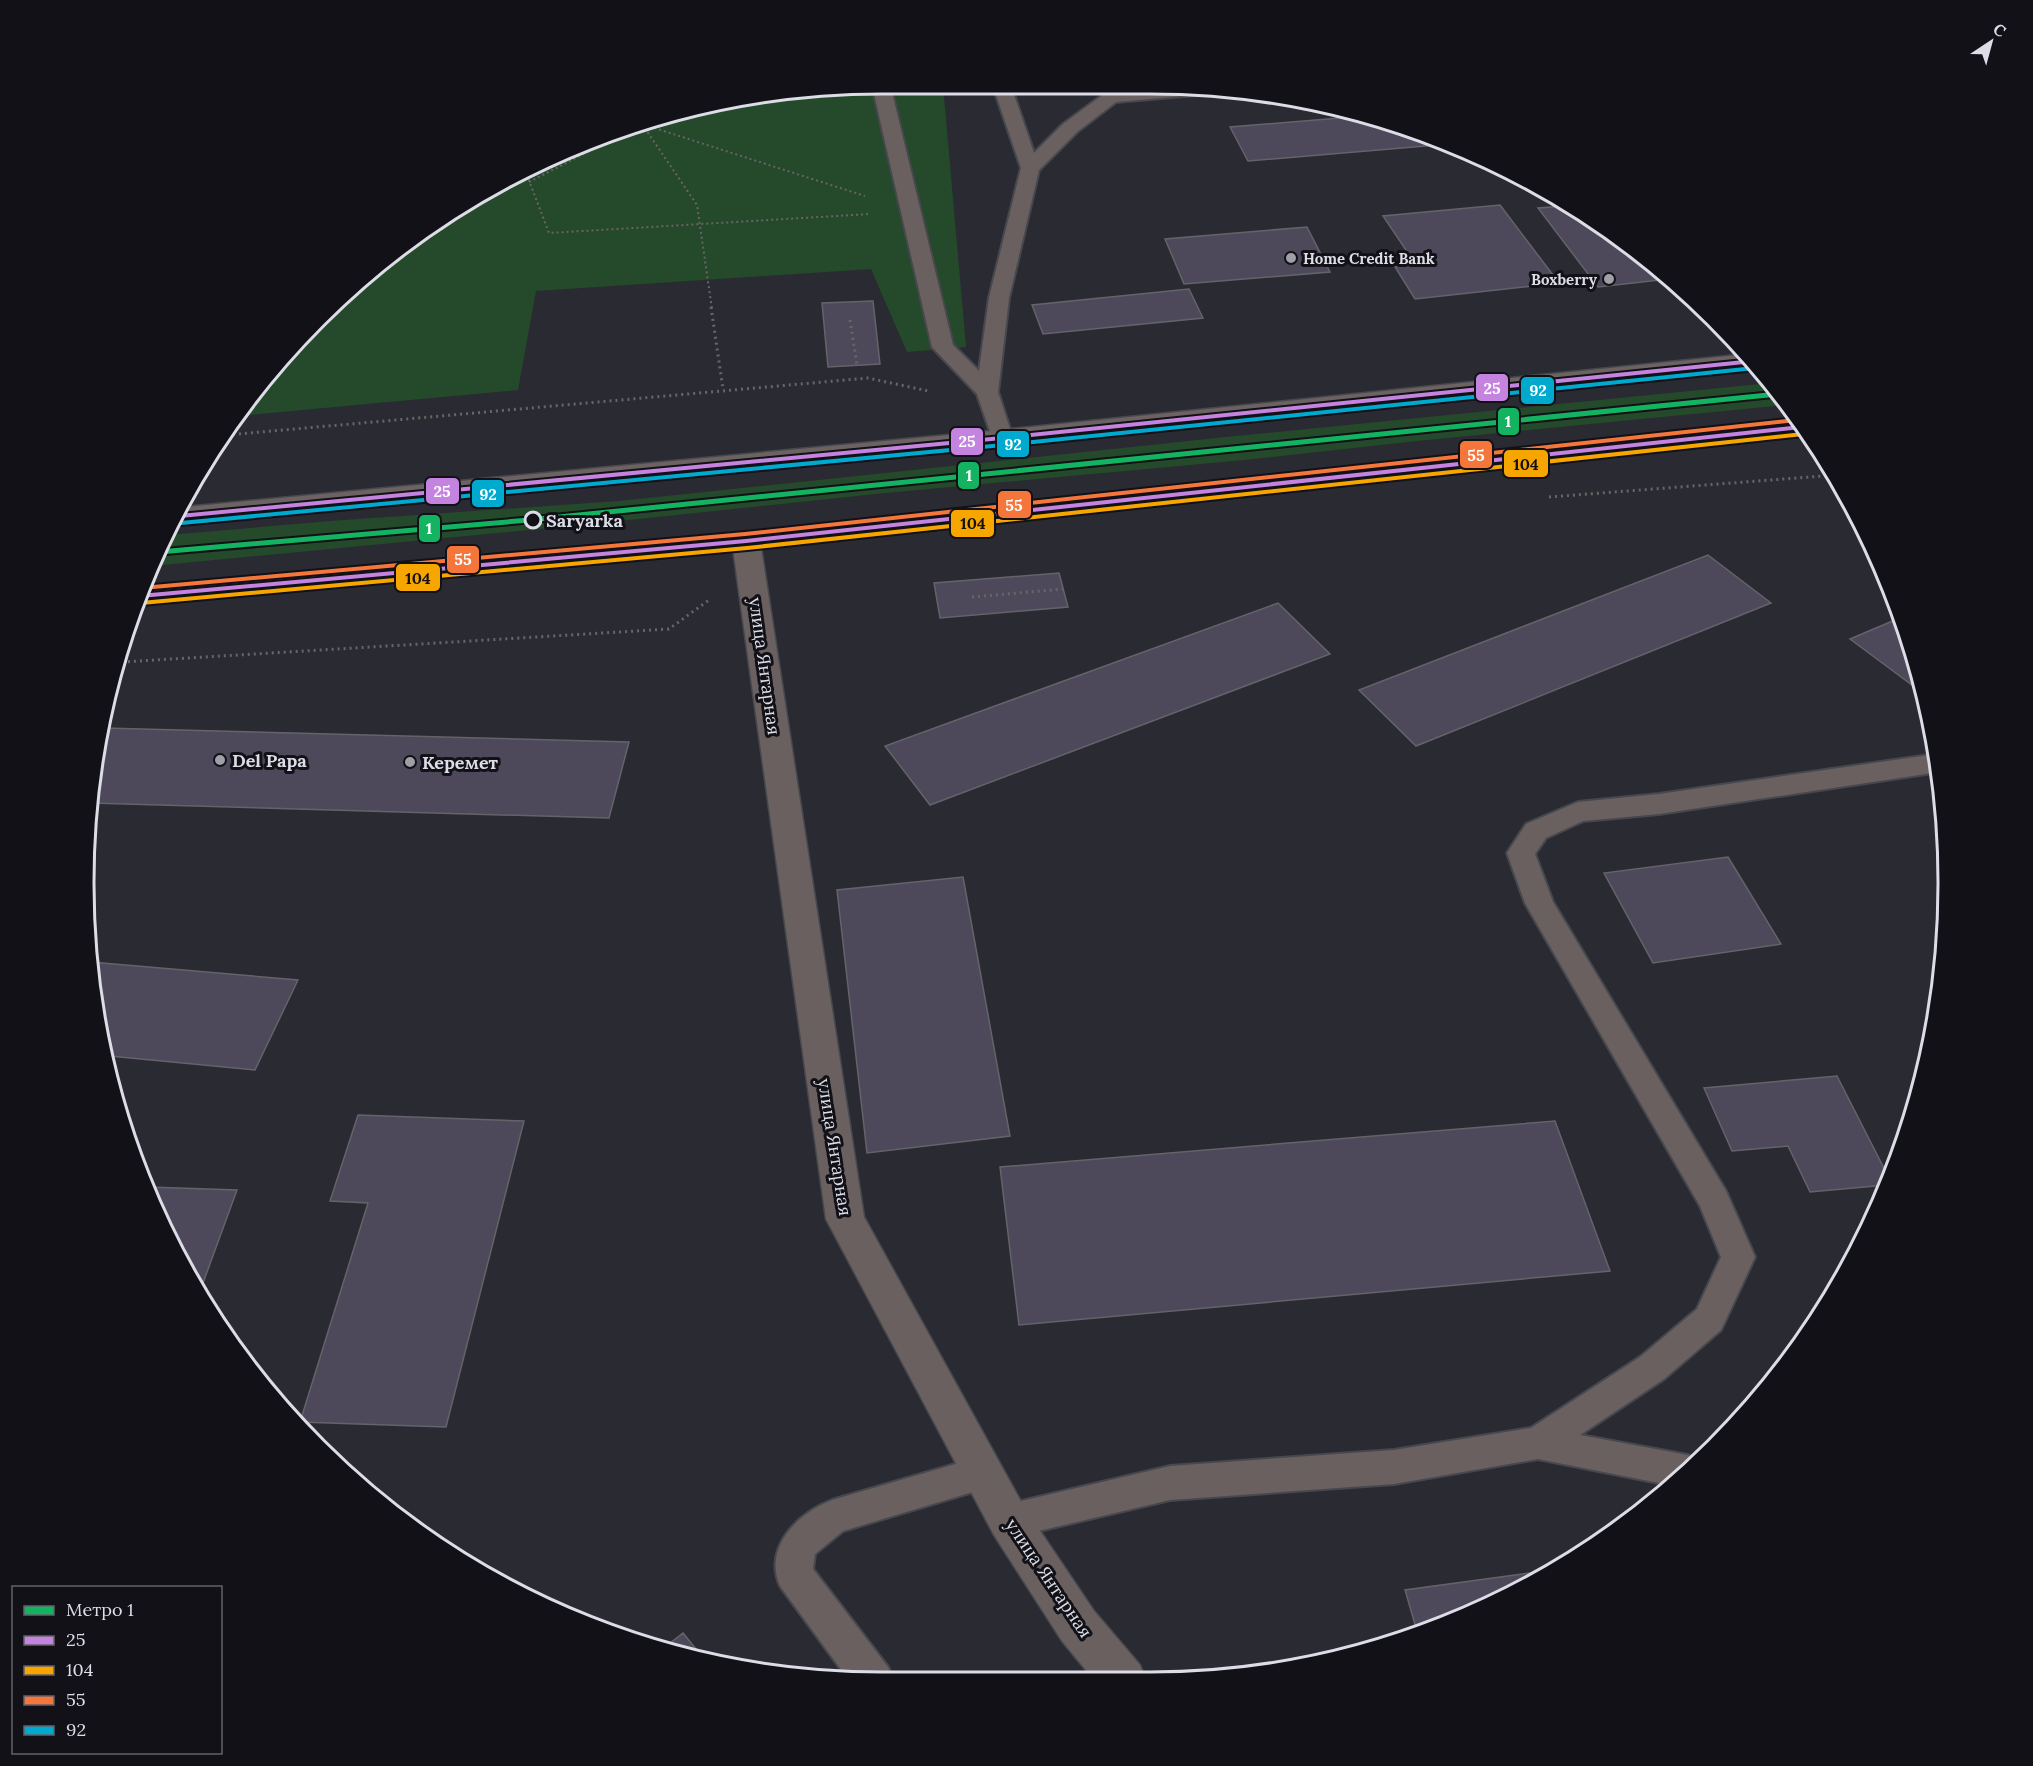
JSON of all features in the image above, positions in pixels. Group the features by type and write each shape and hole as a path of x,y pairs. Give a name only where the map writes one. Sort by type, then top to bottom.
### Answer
{"main road":[{"path":"186,515 1002,438 1742,362"},
{"path":"150,595 746,540 1794,428"}],"street":[{"name":"улица Янтарная","path":"746,540 844,1219 1009,1521 1078,1626 1116,1672"}],"lane":[{"path":"883,94 943,347 987,392"},
{"path":"1005,94 1030,168"},
{"path":"1002,438 987,392 999,298 1030,168 1070,128 1119,94"},
{"path":"1538,1443 1652,1368 1710,1319 1738,1257 1714,1202 1539,903 1521,853 1536,831 1578,812 1659,804 1929,764"},
{"path":"1009,1521 1170,1483 1394,1467 1538,1443 1677,1470"},
{"path":"867,1671 793,1573 798,1545 832,1517 983,1473"}],"path":[{"path":"655,128 911,212"},
{"path":"647,131 697,206 723,389"},
{"path":"530,182 586,153"},
{"path":"529,179 549,233 911,212"},
{"path":"850,320 857,365"},
{"path":"235,434 723,389 868,378 932,392"},
{"path":"1541,497 1825,476"},
{"path":"972,597 1064,589"}],"green space":[{"path":"944,94 966,347 907,352 871,269 536,291 518,390 248,415 290,363 325,325 363,290 445,227 534,176 630,136 679,121 729,110 780,101 831,96"},
{"path":"1760,384 1778,406 162,565 176,534 619,501"}],"building":[{"path":"1340,118 1428,146 1248,161 1230,127"},
{"path":"1500,205 1559,283 1415,299 1395,267 1416,265 1383,216"},
{"path":"1555,207 1588,227 1658,280 1598,287 1538,208"},
{"path":"1307,227 1330,272 1184,284 1165,239"},
{"path":"1189,289 1203,318 1043,334 1032,305"},
{"path":"873,301 880,364 828,367 822,303"},
{"path":"1708,555 1771,603 1416,746 1359,690"},
{"path":"1059,573 1068,607 940,618 934,583"},
{"path":"1278,603 1330,654 930,805 885,746"},
{"path":"1893,621 1914,686 1850,639"},
{"path":"110,728 629,742 609,818 99,803"},
{"path":"1728,857 1781,944 1653,963 1604,873"},
{"path":"963,877 1010,1136 867,1153 837,890"},
{"path":"99,963 298,980 255,1070 114,1056"},
{"path":"1837,1076 1884,1169 1878,1186 1810,1192 1788,1146 1732,1151 1704,1088"},
{"path":"358,1115 524,1121 446,1427 308,1422 302,1416 368,1203 330,1201"},
{"path":"1555,1121 1610,1271 1019,1325 1000,1167"},
{"path":"156,1187 237,1190 203,1282 176,1232"},
{"path":"1532,1573 1499,1590 1415,1625 1405,1590"},
{"path":"683,1633 696,1649 679,1645 671,1643"}],"metro line":[{"name":"1","path":"168,551 529,520 1769,395"}],"transit line":[{"name":"25","path":"186,515 1002,438 1742,362"},
{"name":"92","path":"182,523 1003,445 1748,369"},
{"name":"55","path":"153,587 745,534 1789,421"},
{"name":"25","path":"150,595 746,541 1794,428"},
{"name":"104","path":"147,602 747,548 1798,434"}],"place":[{"name":"Home Credit Bank","path":"1291,258"},
{"name":"Boxberry","path":"1609,279"},
{"name":"Saryarka","path":"533,520"},
{"name":"Del Papa","path":"220,760"},
{"name":"Керемет","path":"410,762"}]}
